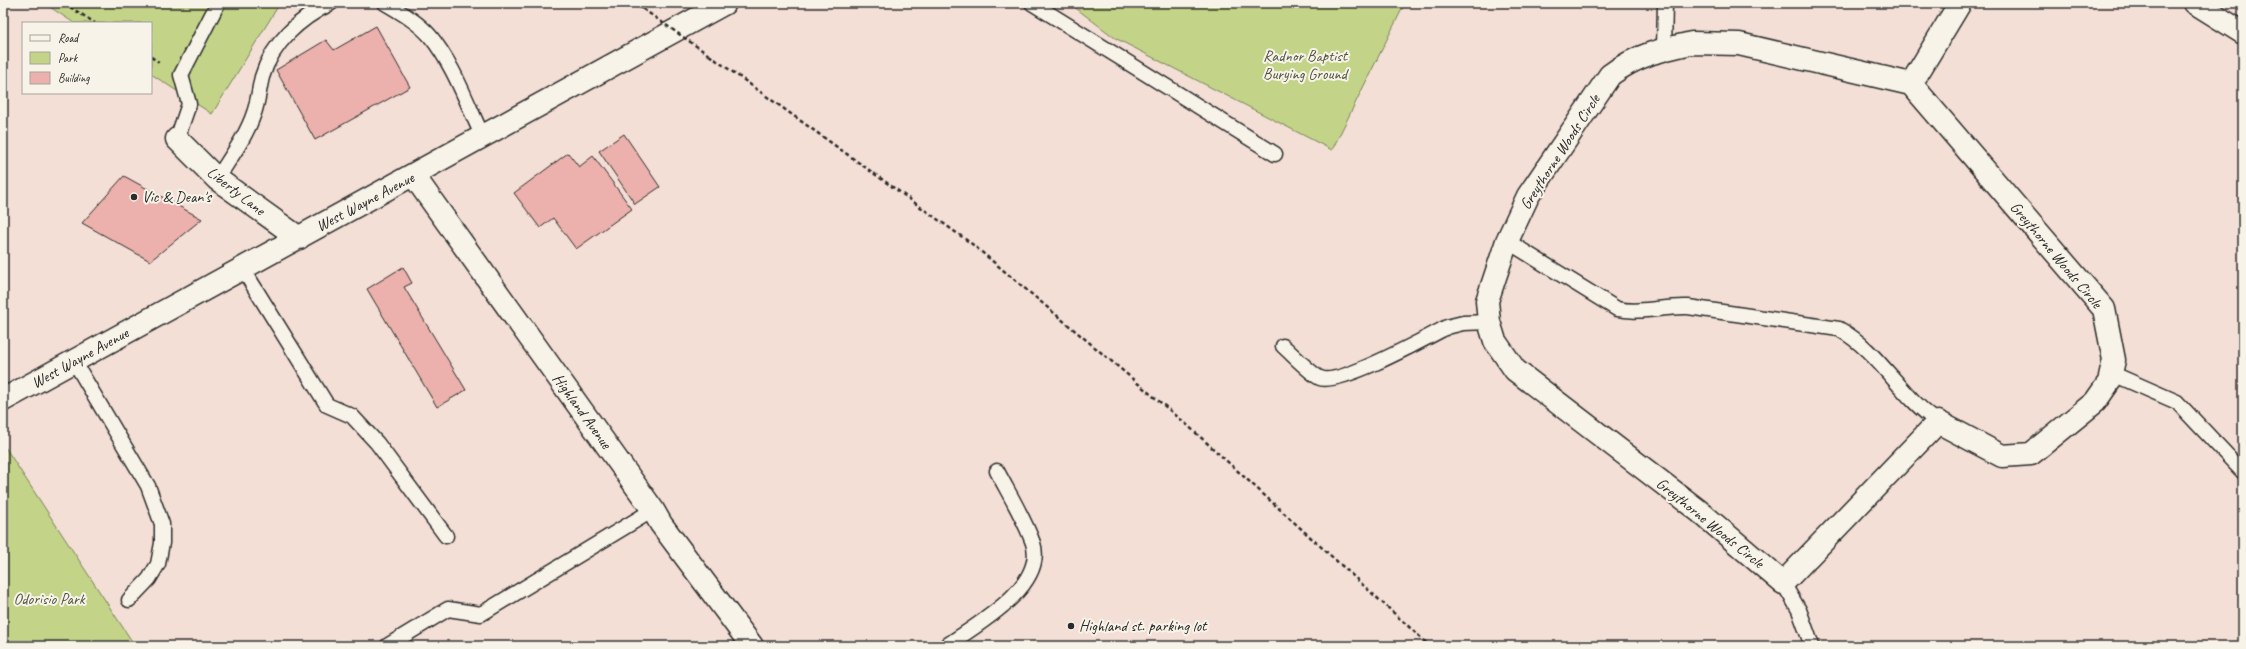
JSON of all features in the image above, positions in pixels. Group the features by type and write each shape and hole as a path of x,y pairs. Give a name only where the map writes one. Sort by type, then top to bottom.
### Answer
{"street":[{"name":"West Wayne Avenue","path":"3,400 414,176 725,3"},
{"path":"1911,84 1960,3"},
{"path":"2195,3 2243,33"},
{"name":"Greythorne Woods Circle","path":"1783,583 1699,511 1515,370 1494,341 1488,322 1487,301 1507,241 1528,196 1610,75 1626,62 1652,52 1692,42 1739,44 1911,84 2104,309 2114,360 2109,382 2094,402 2031,454 2002,456 1938,422"},
{"name":"Liberty Lane","path":"177,139 216,179 299,238"},
{"name":"Highland Avenue","path":"414,176 653,510 661,524 752,646"},
{"path":"1783,583 1938,422"}],"lane":[{"path":"177,139 189,104 181,75 218,3"},
{"path":"216,179 246,132 255,112 263,75 277,46 293,28 317,9 330,3"},
{"path":"385,3 406,15 429,35 442,53 483,137"},
{"path":"1032,3 1275,154"},
{"path":"1664,49 1665,3"},
{"path":"1507,241 1617,309 1632,312 1672,307 1688,307 1839,328 1859,342 1922,411 1938,422"},
{"path":"243,269 327,405 352,416 377,443 446,536"},
{"path":"1283,346 1320,378 1331,379 1350,374 1447,327 1463,323 1488,322"},
{"path":"74,361 148,486 162,524 162,543 158,564 149,579 129,600"},
{"path":"2111,373 2177,402 2243,472"},
{"path":"946,646 995,612 1025,584 1034,560 1033,544 997,471"},
{"path":"387,646 448,609 481,614 653,510"},
{"path":"1783,583 1799,610 1812,646"}],"path":[{"path":"64,3 93,22"},
{"path":"634,3 709,55 972,244 1186,423 1430,646"}],"green space":[{"path":"44,3 280,3 212,114 152,75 152,22 72,22"},
{"name":"Radnor Baptist Burying Ground","path":"1069,3 1405,3 1332,150 1115,38"},
{"name":"Odorisio Park","path":"3,444 135,646 3,646"}],"building":[{"path":"376,26 410,87 315,140 276,70 326,40 334,50"},
{"path":"624,134 660,187 635,204 599,151"},
{"path":"568,153 579,167 593,156 632,209 576,249 553,218 540,228 514,193"},
{"name":"Vic & Dean's","path":"124,176 202,219 150,261 82,223"},
{"path":"403,267 412,283 404,287 466,390 437,407 367,289"}],"place":[{"name":"Vic & Dean's","path":"134,197"},
{"name":"Highland st. parking lot","path":"1071,626"}]}
